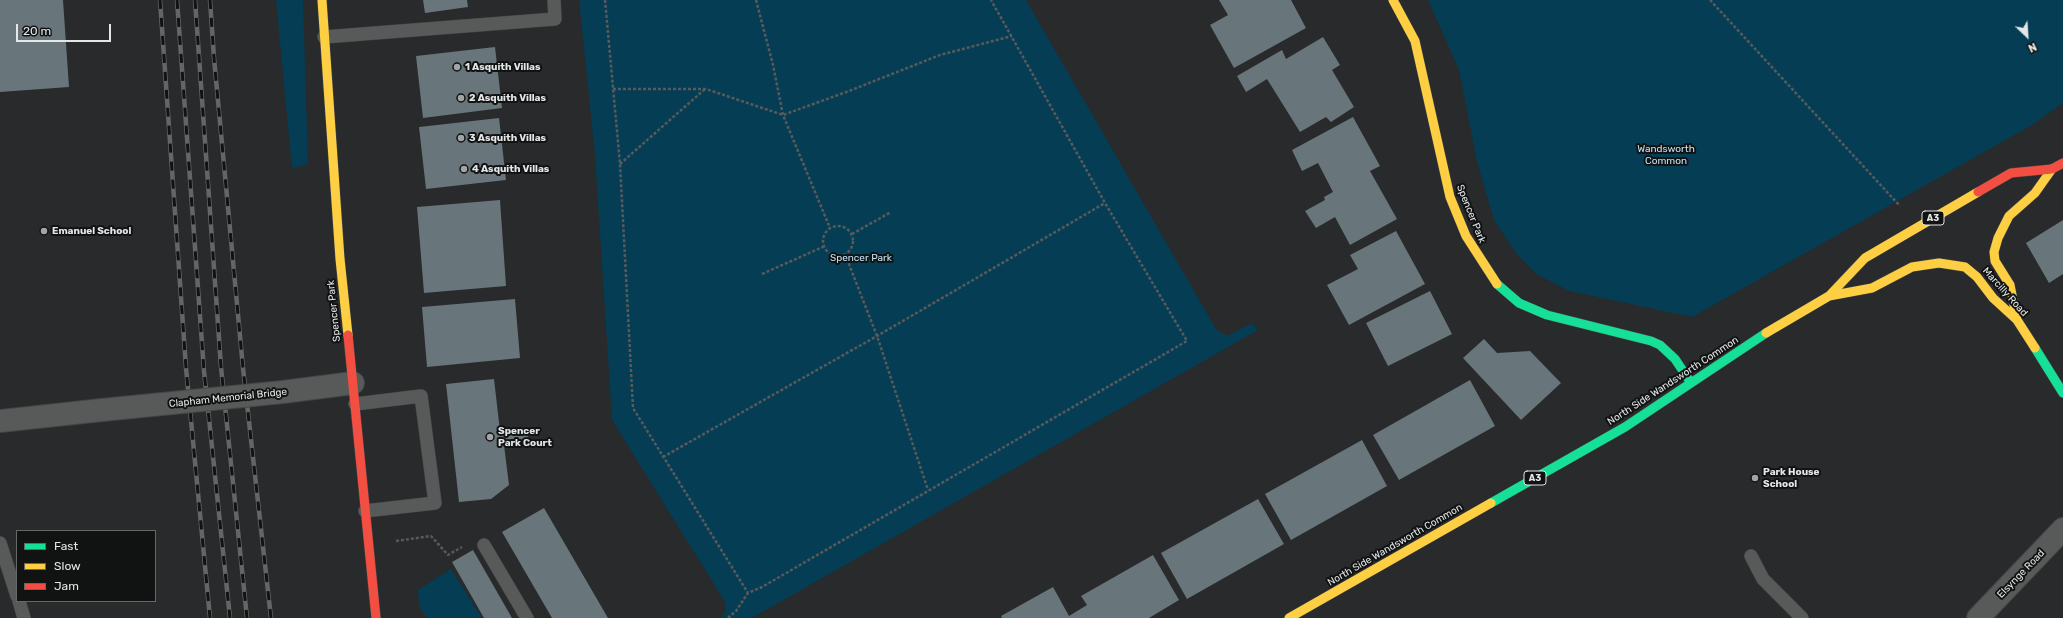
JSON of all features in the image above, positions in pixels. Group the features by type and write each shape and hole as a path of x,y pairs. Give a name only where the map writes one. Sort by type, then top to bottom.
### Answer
{"main road":[{"name":"Spencer Park","path":"322,0 340,259 376,618"},
{"name":"Spencer Park","path":"1392,0 1415,41 1450,197 1469,242 1501,289 1519,304 1547,315 1651,341 1660,345 1676,360 1691,383"},
{"name":"North Side Wandsworth Common","path":"1289,618 1625,427 1787,319 1830,296 1865,258 1949,208 2011,173 2052,169 2063,163"},
{"name":"A3","path":"2017,320 2010,285 1995,261 1994,252 1998,238 2009,216 2035,193 2052,169"},
{"name":"Marcilly Road","path":"1830,296 1872,288 1912,267 1940,263 1965,267 1971,271 1993,298 2017,320 2063,393"}],"street":[{"name":"Clapham Memorial Bridge","path":"0,421 283,392 354,394"},
{"name":"Elsynge Road","path":"1978,618 2063,529"}],"lane":[{"path":"324,37 555,19 554,0"},
{"path":"354,394 421,396 435,503 365,511"},
{"path":"0,543 16,593"},
{"path":"484,545 526,618"},
{"path":"1751,556 1763,579 1802,618"},
{"path":"18,602 24,618"}],"path":[{"path":"604,0 620,164 633,408 748,592"},
{"path":"756,0 773,65 783,115 830,228"},
{"path":"728,618 736,611 748,592 762,588 928,490 1187,341 1105,203 991,0"},
{"path":"1710,0 1901,207"},
{"path":"613,89 706,89 783,115 849,91 940,54 1012,36"},
{"path":"620,164 706,89"},
{"path":"663,457 877,336 1105,203"},
{"path":"852,234 891,212"},
{"path":"840,226 852,234 852,247 845,254 836,256 827,250 824,236 830,228 840,226"},
{"path":"762,274 825,246"},
{"path":"845,254 877,336 928,490"},
{"path":"394,541 431,536 448,555 473,541 484,545"}],"green space":[{"path":"276,0 303,0 308,164 292,168"},
{"name":"Spencer Park","path":"579,0 1026,0 1216,329 1227,336 1252,323 1258,330 752,618 719,618 723,616 726,608 725,602 612,420 595,155"},
{"name":"Wandsworth Common","path":"1428,0 2063,0 2063,103 2032,125 1692,317 1569,291 1536,274 1516,253 1494,220 1477,162 1459,70"},
{"path":"451,569 482,618 427,618 419,607 418,590"}],"building":[{"path":"0,0 63,0 69,87 0,92"},
{"path":"423,0 467,0 468,7 425,13"},
{"path":"1219,0 1291,0 1306,28 1234,68 1210,25 1228,15"},
{"path":"1323,37 1340,65 1332,70 1354,107 1331,122 1326,117 1300,132 1267,79 1246,92 1237,76 1282,50 1286,59"},
{"path":"495,47 502,108 423,118 416,56"},
{"path":"1353,117 1380,166 1370,171 1397,219 1350,245 1335,217 1316,228 1305,211 1325,200 1324,197 1333,192 1318,163 1302,171 1292,150"},
{"path":"499,118 506,180 426,189 419,127"},
{"path":"500,200 506,286 424,293 417,207"},
{"path":"2063,220 2063,274 2049,283 2026,243"},
{"path":"1396,231 1425,284 1349,325 1327,285 1358,269 1350,255"},
{"path":"1430,291 1452,334 1388,366 1366,323"},
{"path":"515,299 520,358 427,367 422,307"},
{"path":"1484,339 1497,353 1530,351 1561,383 1521,420 1463,358"},
{"name":"Spencer Park Court","path":"494,379 500,431 527,428 529,442 504,445 509,485 491,499 459,502 446,384"},
{"path":"1470,380 1495,426 1399,480 1373,435"},
{"path":"1362,440 1387,486 1291,540 1265,494"},
{"path":"1258,499 1284,544 1187,599 1161,553"},
{"path":"544,508 608,618 552,618 502,532"},
{"path":"473,550 512,618 484,618 452,562"},
{"path":"1153,555 1179,600 1149,618 1002,618 1001,616 1053,587 1069,616 1087,605 1081,596"}],"railway":[{"path":"160,0 186,368 210,618"},
{"path":"177,0 204,371 230,618"},
{"path":"195,0 221,367 247,618"},
{"path":"210,0 243,368 271,618"}],"traffic: fast":[{"path":"1497,284 1519,303 1547,315 1651,341 1660,345 1675,359 1691,383"},
{"path":"1491,503 1625,427 1766,333"},
{"path":"2035,348 2063,393"}],"traffic: slow":[{"path":"322,0 340,259 348,335"},
{"path":"1393,0 1415,41 1450,197 1466,236 1497,284"},
{"path":"2017,320 2010,285 1995,261 1994,252 1998,238 2009,216 2035,193 2052,169"},
{"path":"1766,333 1829,296 1865,258 1978,192"},
{"path":"1829,296 1872,288 1912,267 1939,263 1965,267 1977,277 1993,298 2017,320 2035,348"},
{"path":"1289,618 1491,503"}],"traffic: jam":[{"path":"1978,192 2011,173 2052,169 2063,163"},
{"path":"348,335 376,618"}],"place":[{"name":"1 Asquith Villas","path":"457,67"},
{"name":"2 Asquith Villas","path":"461,98"},
{"name":"3 Asquith Villas","path":"461,138"},
{"name":"4 Asquith Villas","path":"464,169"},
{"name":"Emanuel School","path":"44,231"},
{"name":"Spencer Park Court","path":"490,437"},
{"name":"Park House School","path":"1755,478"}]}
